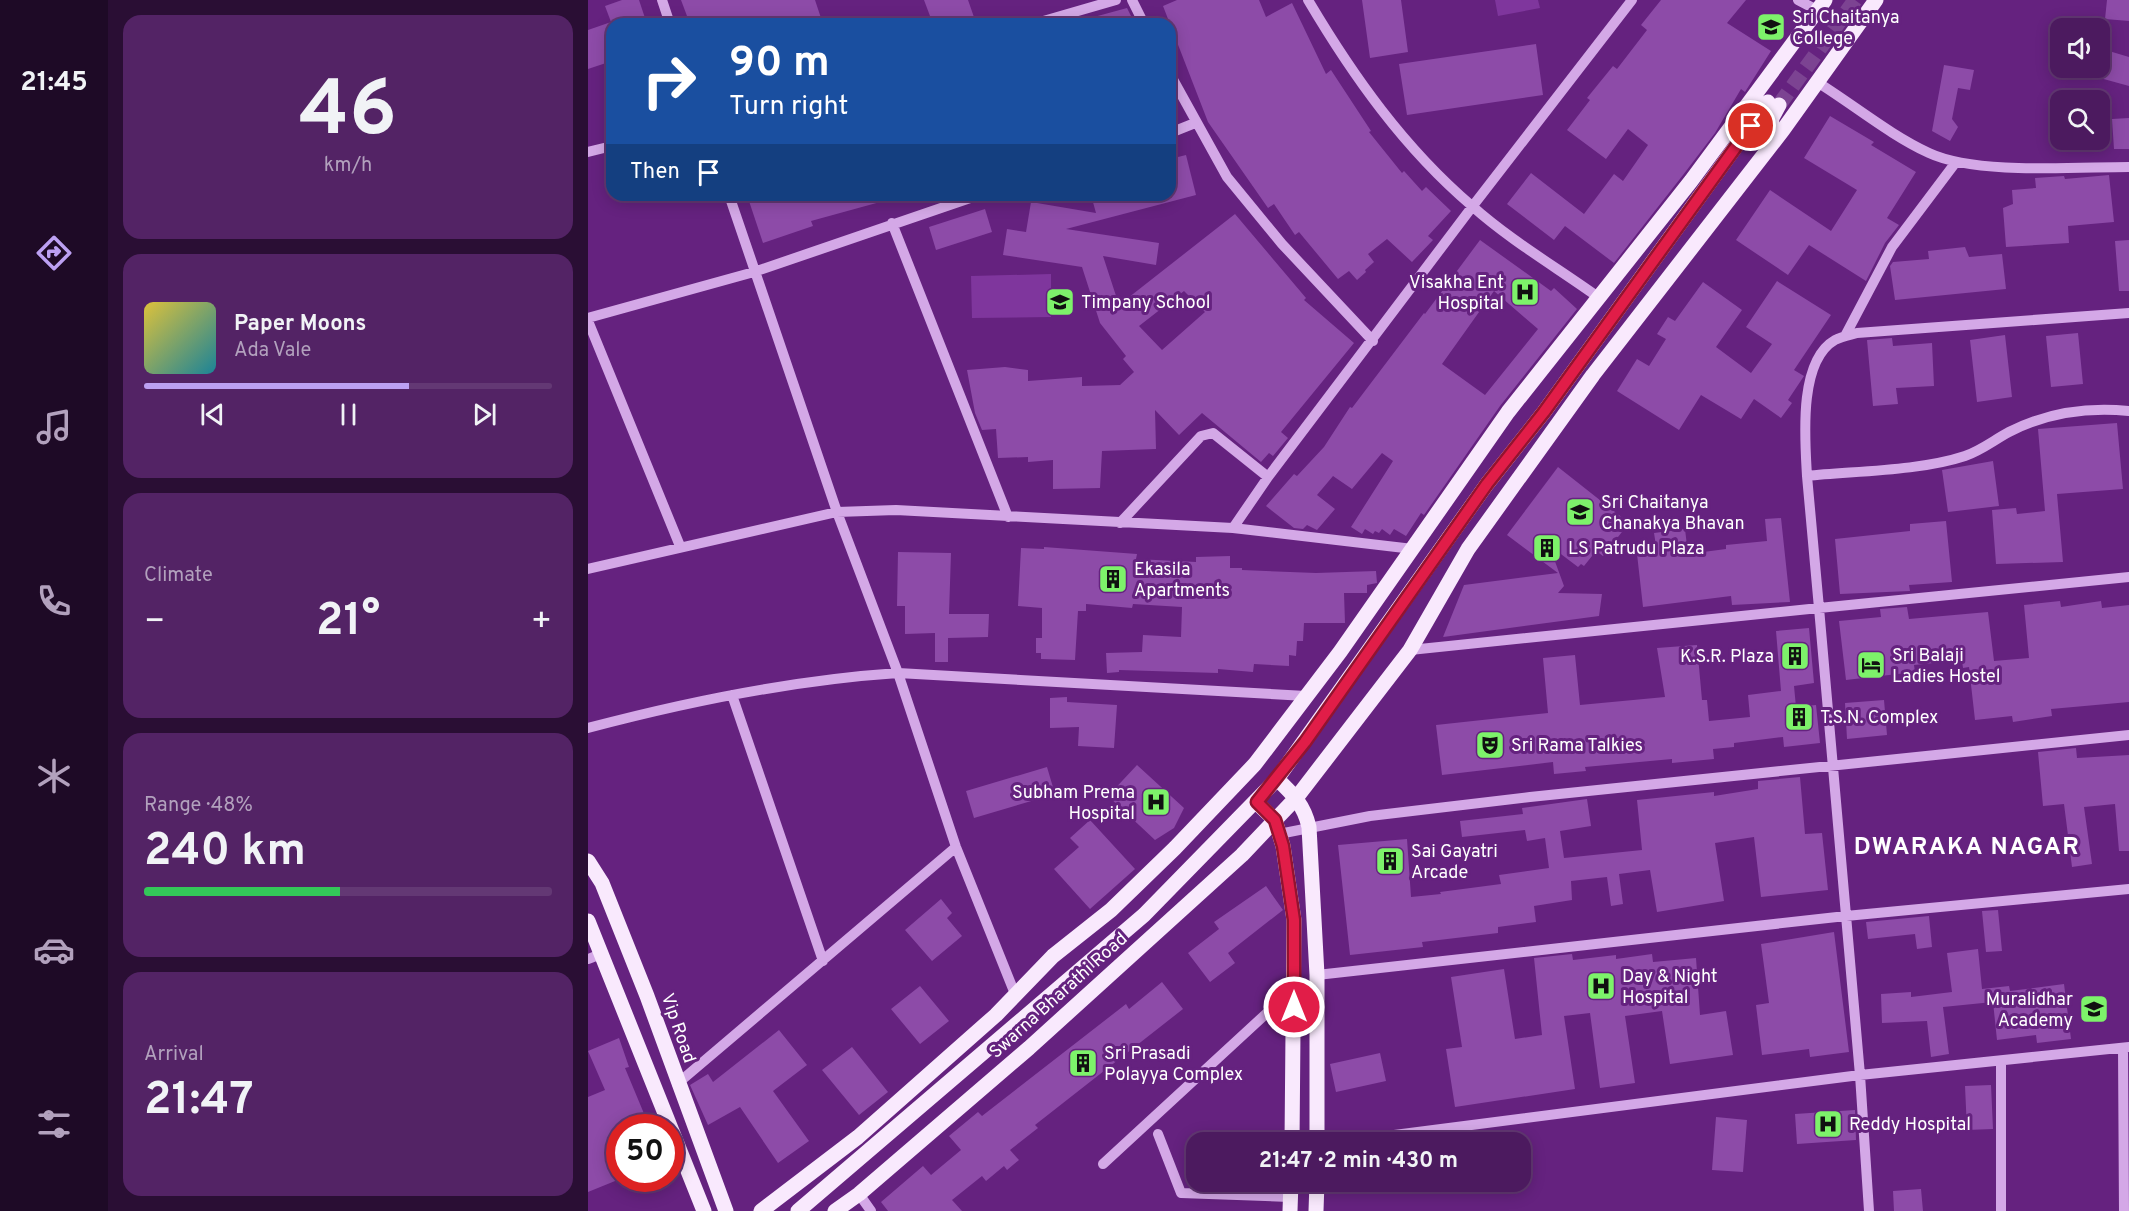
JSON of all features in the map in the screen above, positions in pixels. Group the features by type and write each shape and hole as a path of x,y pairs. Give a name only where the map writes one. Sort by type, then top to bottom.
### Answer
{"main road":[{"name":"Swarna Bharathi Road","path":"835,1211 859,1194 1029,1048 1242,855 1277,827 1297,797 1410,650 1468,549 1593,375 1769,147 1876,0"},
{"path":"798,1211 1144,915 1277,779 1487,484 1551,403 1745,122 1821,5"},
{"path":"761,1211 858,1137 996,1015 1053,956 1111,910 1183,840 1255,764 1340,652 1508,412 1598,297 1745,122 1774,104 1769,147"},
{"path":"1277,779 1297,797 1309,827 1317,975 1317,1132"},
{"path":"1257,802 1277,827 1294,920 1292,1132"},
{"name":"Vip Road","path":"588,861 602,883 647,996 677,1084 726,1211"},
{"path":"588,921 595,956 704,1211"},
{"path":"1316,1211 1317,1192"}],"street":[{"path":"662,0 668,18"},
{"path":"1054,18 1116,0"},
{"path":"1132,0 1141,18"},
{"path":"1308,0 1339,51 1390,122 1421,157 1472,207 1598,297"},
{"path":"1233,528 1268,477 1472,207 1632,0"},
{"path":"1798,0 1821,5"},
{"path":"1817,82 1930,154 1956,162 1990,166 2129,166"},
{"path":"1176,86 1227,177 1282,244 1373,341"},
{"path":"1176,131 1195,123"},
{"path":"588,152 606,148"},
{"path":"1845,336 1892,247 1956,162"},
{"path":"731,201 837,512 898,673 956,848 1015,994"},
{"path":"680,546 588,320 754,272 960,201"},
{"path":"892,223 1008,517"},
{"path":"1869,1211 1860,1075 1807,476 1804,425 1809,382 1825,348 1845,336 2129,313"},
{"path":"1807,476 1938,463 1982,449 2007,433 2048,417 2076,411 2129,411"},
{"path":"1120,523 1201,436 1213,433 1223,438 1268,477"},
{"path":"588,569 680,546 837,512 896,510 1233,528 1413,549"},
{"path":"1410,650 2129,577"},
{"path":"588,728 732,695 848,676 898,673 1306,696"},
{"path":"732,695 823,961"},
{"path":"1277,827 1309,827 1398,813 2129,735"},
{"path":"677,1084 956,848"},
{"path":"1317,975 1846,916 2129,889"},
{"path":"1103,1164 1294,988"},
{"path":"1417,1132 1860,1075 2126,1048 2124,1211"},
{"path":"2001,1061 2001,1211"},
{"path":"1158,1134 1181,1193 1290,1197"},
{"path":"859,1194 871,1211"}],"shaded area":[{"path":"1495,0 1538,0 1540,8 1498,16"},
{"path":"1051,274 1051,317 972,318 971,276"}],"building":[{"path":"622,0 639,0 645,18 610,18 605,6"},
{"path":"681,0 815,0 821,18 688,18"},
{"path":"924,0 968,0 974,18 931,18"},
{"path":"1177,0 1259,0 1266,17 1292,3 1326,74 1331,70 1371,131 1369,132 1402,173 1404,171 1422,191 1426,187 1451,211 1428,236 1433,240 1412,262 1387,239 1368,254 1374,262 1357,280 1349,271 1338,279 1299,232 1295,235 1274,204 1268,208 1208,122 1176,40 1176,18 1168,18 1163,6"},
{"path":"1362,0 1401,0 1408,52 1370,58"},
{"path":"1661,0 1746,0 1727,23 1771,51 1745,92 1741,89 1715,133 1614,263 1565,226 1554,240 1507,204 1531,173 1584,214 1614,174 1623,181 1648,145 1628,129 1606,159 1567,130 1590,100 1587,98 1613,66 1617,69 1647,30 1641,25"},
{"path":"2107,0 2129,0 2129,21 2105,18"},
{"path":"1127,8 1132,18 1090,18"},
{"path":"606,24 606,63 588,69 588,30"},
{"path":"1536,44 1543,95 1407,115 1399,64"},
{"path":"2110,51 2129,57 2129,86 2100,78 2110,78"},
{"path":"1944,65 1974,70 1970,90 1958,88 1952,119 1958,127 1950,141 1932,131"},
{"path":"1830,116 1874,142 1871,145 1916,172 1887,218 1899,225 1885,243 1866,281 1809,245 1788,275 1736,240 1770,190 1831,231 1857,190 1804,158"},
{"path":"2129,118 2129,149 2114,149 2112,119"},
{"path":"1186,155 1196,195 1176,200 1176,158"},
{"path":"2109,175 2114,222 2068,226 2069,243 2006,247 2003,208 2013,204 2012,190 2036,188 2035,178 2064,176 2065,179"},
{"path":"749,201 884,201 811,221 813,226 763,243"},
{"path":"1093,201 1173,201 1066,229 1159,243 1156,265 1103,256 1119,305 1235,214 1306,298 1304,300 1354,343 1281,432 1288,438 1273,456 1269,453 1261,462 1202,413 1179,435 1155,410 1156,449 1102,451 1100,488 1053,489 1053,460 1028,462 1028,457 998,458 996,429 982,430 975,413 967,370 1005,367 1028,370 1028,381 1082,377 1082,386 1120,385 1134,372 1123,359 1126,356 1100,323 1082,267 1003,255 1007,229 1026,232 1031,202 1096,213","holes":["1184,291 1205,312 1162,350 1139,326"]},
{"path":"985,209 992,232 936,250 929,227"},
{"path":"1480,240 1551,291 1554,288 1577,309 1500,406 1424,515 1421,513 1406,536 1394,529 1390,535 1382,529 1379,533 1375,531 1373,534 1365,529 1362,534 1351,527 1393,461 1382,453 1352,489 1333,476 1317,495 1335,509 1317,530 1307,525 1303,529 1294,528 1266,506 1294,474 1297,476 1324,447 1350,407 1352,408","holes":["1494,291 1538,329 1485,395 1442,364"]},
{"path":"2129,240 2129,291 2119,291 2115,241"},
{"path":"1965,247 1969,257 2002,254 2006,289 1895,300 1890,266 1893,262 1929,259 1928,251"},
{"path":"1777,281 1831,315 1794,370 1804,376 1788,400 1792,403 1781,418 1754,399 1741,419 1701,395 1679,430 1617,391 1637,359 1649,366 1666,339 1657,334 1668,317 1675,321 1703,282 1742,310 1716,347 1751,373 1772,344 1746,327"},
{"path":"2078,333 2083,384 2051,387 2046,336"},
{"path":"2005,335 2012,397 1977,402 1970,340"},
{"path":"1892,338 1893,346 1932,343 1934,386 1896,388 1898,404 1873,406 1867,340"},
{"path":"2117,423 2123,489 2057,494 2063,562 1996,564 1992,510 2016,508 2017,514 2045,511 2038,429"},
{"path":"1993,461 1999,506 1948,512 1942,470"},
{"path":"1558,467 1629,523 1603,556 1596,551 1584,566 1581,564 1578,567 1549,545 1564,586 1558,593 1602,594 1599,616 1443,637 1464,585 1558,573 1507,535"},
{"path":"1781,518 1790,602 1732,605 1731,596 1643,607 1637,554 1657,552 1654,533 1685,529 1688,554 1726,549 1726,545 1767,541 1765,519"},
{"path":"1946,521 1952,582 1909,585 1910,591 1840,594 1835,539 1910,531 1910,524"},
{"path":"1044,547 1137,554 1136,559 1196,562 1196,557 1230,556 1230,568 1242,568 1242,570 1316,573 1376,571 1377,583 1367,585 1367,593 1344,593 1345,623 1304,623 1303,641 1297,641 1296,656 1289,655 1289,666 1254,664 1253,672 1218,669 1218,673 1119,670 1119,672 1107,673 1106,653 1142,652 1143,635 1181,637 1182,607 1133,604 1132,608 1086,604 1086,611 1078,611 1075,660 1041,659 1041,653 1036,653 1036,638 1042,638 1042,608 1018,606 1021,548 1044,549"},
{"path":"898,552 951,553 949,614 989,614 988,637 948,638 948,662 935,662 935,633 905,634 905,606 897,606"},
{"path":"2060,601 2061,607 2101,601 2102,608 2129,605 2129,702 2051,709 2052,716 2013,722 2012,716 1975,720 1969,667 1963,668 1962,660 1914,665 1915,672 1846,680 1839,621 1881,617 1880,609 1907,607 1909,619 1988,612 1994,661 2029,658 2024,605"},
{"path":"1809,628 1814,683 1794,686 1796,707 1816,705 1820,743 1784,747 1783,737 1734,743 1734,747 1713,749 1714,759 1672,763 1672,759 1585,767 1586,771 1554,774 1553,762 1442,775 1436,725 1548,713 1543,658 1575,655 1580,705 1665,697 1657,648 1697,645 1702,700 1707,700 1709,721 1750,717 1748,695 1781,691 1776,631"},
{"path":"1067,697 1067,702 1117,705 1114,748 1078,746 1079,727 1050,728 1050,698"},
{"path":"1884,700 1887,735 1847,739 1845,703"},
{"path":"2076,748 2077,758 2129,755 2129,851 2119,851 2115,804 2084,807 2092,864 2072,867 2064,804 2043,806 2038,752"},
{"path":"1137,765 1184,808 1174,828 1155,840 1108,796"},
{"path":"1047,767 1055,794 974,818 966,791"},
{"path":"1800,777 1805,834 1822,833 1828,890 1761,897 1754,837 1715,843 1724,901 1657,912 1650,870 1619,874 1623,904 1611,906 1607,877 1571,881 1572,900 1534,906 1536,922 1498,927 1498,933 1422,942 1423,947 1350,955 1338,845 1407,839 1411,897 1441,894 1440,892 1501,884 1499,875 1549,868 1545,838 1527,841 1525,830 1462,837 1460,821 1523,814 1522,808 1587,799 1591,826 1560,831 1564,858 1642,850 1637,800 1714,792 1714,796 1758,789 1758,781"},
{"path":"1090,820 1135,869 1090,909 1054,869 1079,847 1070,838"},
{"path":"1266,886 1283,910 1228,953 1235,963 1210,982 1188,953 1219,929 1214,922"},
{"path":"941,899 952,913 947,918 962,936 932,961 905,930"},
{"path":"1998,910 2002,951 1986,952 1982,911"},
{"path":"1929,916 1932,947 1917,949 1915,934 1868,939 1866,922"},
{"path":"1834,932 1849,1052 1810,1057 1809,1049 1762,1055 1756,1005 1769,1003 1761,944"},
{"path":"1978,949 1982,989 2009,986 2010,991 2064,984 2071,1039 2037,1043 2036,1035 1997,1040 1993,1002 1943,1007 1949,1054 1931,1057 1927,1021 1882,1023 1881,994 1911,992 1911,997 1952,992 1947,953"},
{"path":"1572,954 1573,960 1616,955 1616,959 1652,954 1653,962 1696,958 1700,1015 1726,1011 1733,1055 1670,1064 1662,1011 1625,1016 1635,1083 1600,1088 1590,1013 1564,1016 1575,1089 1455,1107 1446,1049 1462,1047 1451,977 1504,969 1515,1039 1542,1035 1534,958"},
{"path":"1162,982 1183,1009 1035,1125 1038,1128 1010,1150 1019,1160 1007,1170 1004,1166 986,1181 982,1176 952,1200 962,1211 888,1211 881,1202 923,1166 931,1175 961,1150 949,1136 978,1112 982,1116 1126,1004 1129,1009"},
{"path":"920,986 949,1021 920,1044 891,1009"},
{"path":"779,1030 807,1065 773,1091 809,1141 778,1163 740,1107 708,1125 690,1085 708,1074 713,1082"},
{"path":"619,1038 629,1067 625,1068 644,1114 606,1114 606,1185 588,1192 588,1097 605,1090 588,1051"},
{"path":"852,1047 888,1092 859,1115 822,1070"},
{"path":"1380,1053 1386,1081 1336,1092 1330,1064"},
{"path":"1991,1085 1993,1129 1967,1130 1965,1086"},
{"path":"1855,1110 1856,1140 1797,1144 1795,1114"},
{"path":"1716,1117 1747,1120 1743,1172 1712,1170"},
{"path":"1921,1189 1923,1211 1894,1211 1893,1191"}],"tunnel":[{"path":"1779,105 1855,0"}],"place":[{"name":"Sri Chaitanya College","path":"1771,27"},
{"name":"Visakha Ent Hospital","path":"1525,292"},
{"name":"Timpany School","path":"1060,302"},
{"name":"Sri Chaitanya Chanakya Bhavan","path":"1580,512"},
{"name":"LS Patrudu Plaza","path":"1547,548"},
{"name":"Ekasila Apartments","path":"1113,579"},
{"name":"K.S.R. Plaza","path":"1795,656"},
{"name":"Sri Balaji Ladies Hostel","path":"1871,665"},
{"name":"T.S.N. Complex","path":"1799,717"},
{"name":"Sri Rama Talkies","path":"1490,745"},
{"name":"Subham Prema Hospital","path":"1156,802"},
{"name":"Sai Gayatri Arcade","path":"1390,861"},
{"name":"Day & Night Hospital","path":"1601,986"},
{"name":"Muralidhar Academy","path":"2094,1009"},
{"name":"Sri Prasadi Polayya Complex","path":"1083,1063"},
{"name":"Reddy Hospital","path":"1828,1124"}],"district":[{"name":"DWARAKA NAGAR","path":"1967,846"}],"route":[{"path":"1294,1007 1294,920 1284,867 1283,846 1275,820 1257,802 1305,742 1487,484 1544,412 1751,126"}]}
